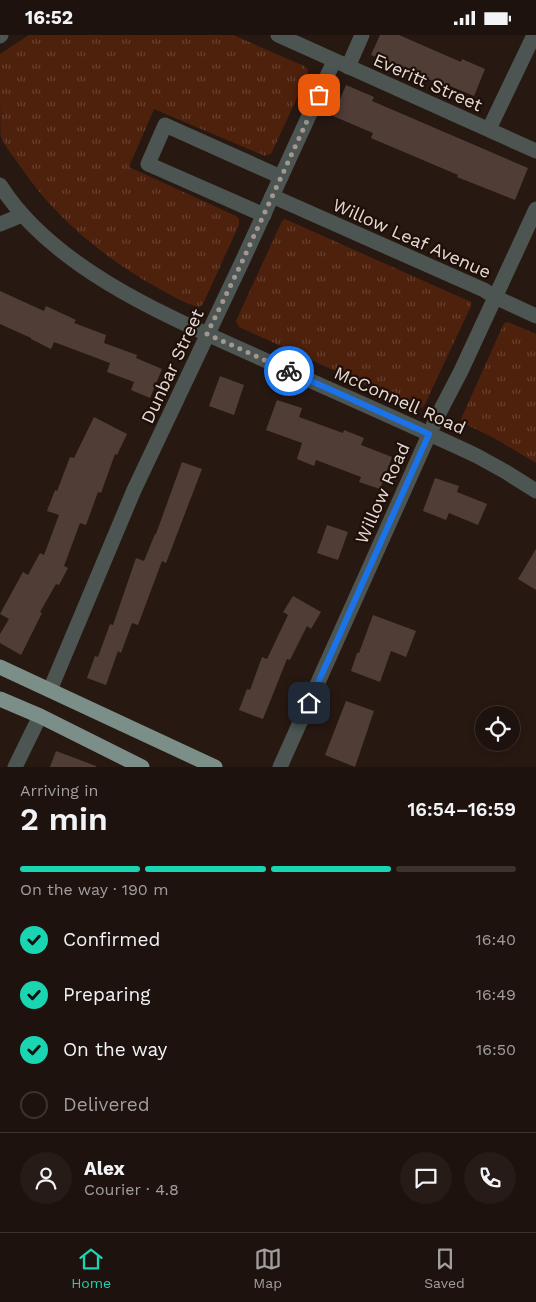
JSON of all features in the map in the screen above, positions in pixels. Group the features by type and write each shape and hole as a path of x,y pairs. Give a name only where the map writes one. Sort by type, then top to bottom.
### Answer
{"main road":[{"path":"0,667 215,767"},
{"path":"0,699 40,716 142,767"}],"street":[{"name":"Everitt Street","path":"278,35 536,151"},
{"name":"Dunbar Street","path":"50,690 134,490 281,177 341,64 362,35"},
{"path":"489,129 534,35"},
{"path":"264,215 148,164 165,125 281,177"},
{"name":"McConnell Road","path":"0,185 22,215 40,233 79,265 128,295 207,334 429,434 506,472 536,491"},
{"name":"Willow Leaf Avenue","path":"272,196 475,286 536,316"},
{"name":"Willow Road","path":"280,767 429,434 461,371 536,209"},
{"path":"0,224 22,215"},
{"path":"15,767 40,716"}],"green space":[{"path":"29,35 233,35 304,66 308,70 307,76 271,154 265,156 154,109 129,167 239,219 239,225 203,304 199,307 178,299 137,276 80,234 47,201 7,147 1,137 0,54"},
{"path":"285,219 471,302 471,306 424,406 418,409 239,327 236,321 282,221"},
{"path":"508,322 536,334 536,463 494,438 463,423 461,419 504,323"}],"building":[{"path":"380,35 399,35 461,62 462,59 485,69 474,96 371,55"},
{"path":"346,85 374,97 372,101 528,168 515,200 457,177 458,175 371,138 373,133 333,116"},
{"path":"0,291 44,311 46,306 76,320 74,323 106,335 104,343 137,355 136,358 162,369 150,398 131,390 134,382 107,372 110,363 54,342 51,349 0,324"},
{"path":"220,376 244,385 234,415 209,406"},
{"path":"277,400 302,408 299,417 343,433 344,430 364,438 361,445 392,457 380,489 359,482 361,477 316,460 314,466 297,459 302,443 266,430"},
{"path":"94,417 127,434 117,455 115,454 101,493 98,492 86,525 80,523 64,566 68,568 59,585 56,584 40,612 42,613 21,655 0,643 0,634 9,619 0,614 23,572 28,575 40,553 44,555 59,515 47,511 70,457 74,458"},
{"path":"182,462 202,469 166,563 162,561 138,625 132,623 121,653 118,651 106,685 87,678 95,656 98,657 110,624 113,625 136,558 144,561 156,534"},
{"path":"435,478 459,486 457,492 487,504 478,525 449,513 446,520 423,511"},
{"path":"327,525 348,532 338,560 317,553"},
{"path":"536,549 536,590 518,579"},
{"path":"293,596 321,612 311,629 307,626 290,660 287,659 263,719 239,710 247,689 250,690 262,657 267,659 288,615 283,612"},
{"path":"373,615 416,631 406,657 391,651 380,682 351,671"},
{"path":"346,701 374,711 355,767 325,755"},
{"path":"56,751 96,766 96,767 50,767"}],"way so far":[{"path":"289,371 207,334 319,95"}],"route":[{"path":"289,371 429,434 309,703"}]}
